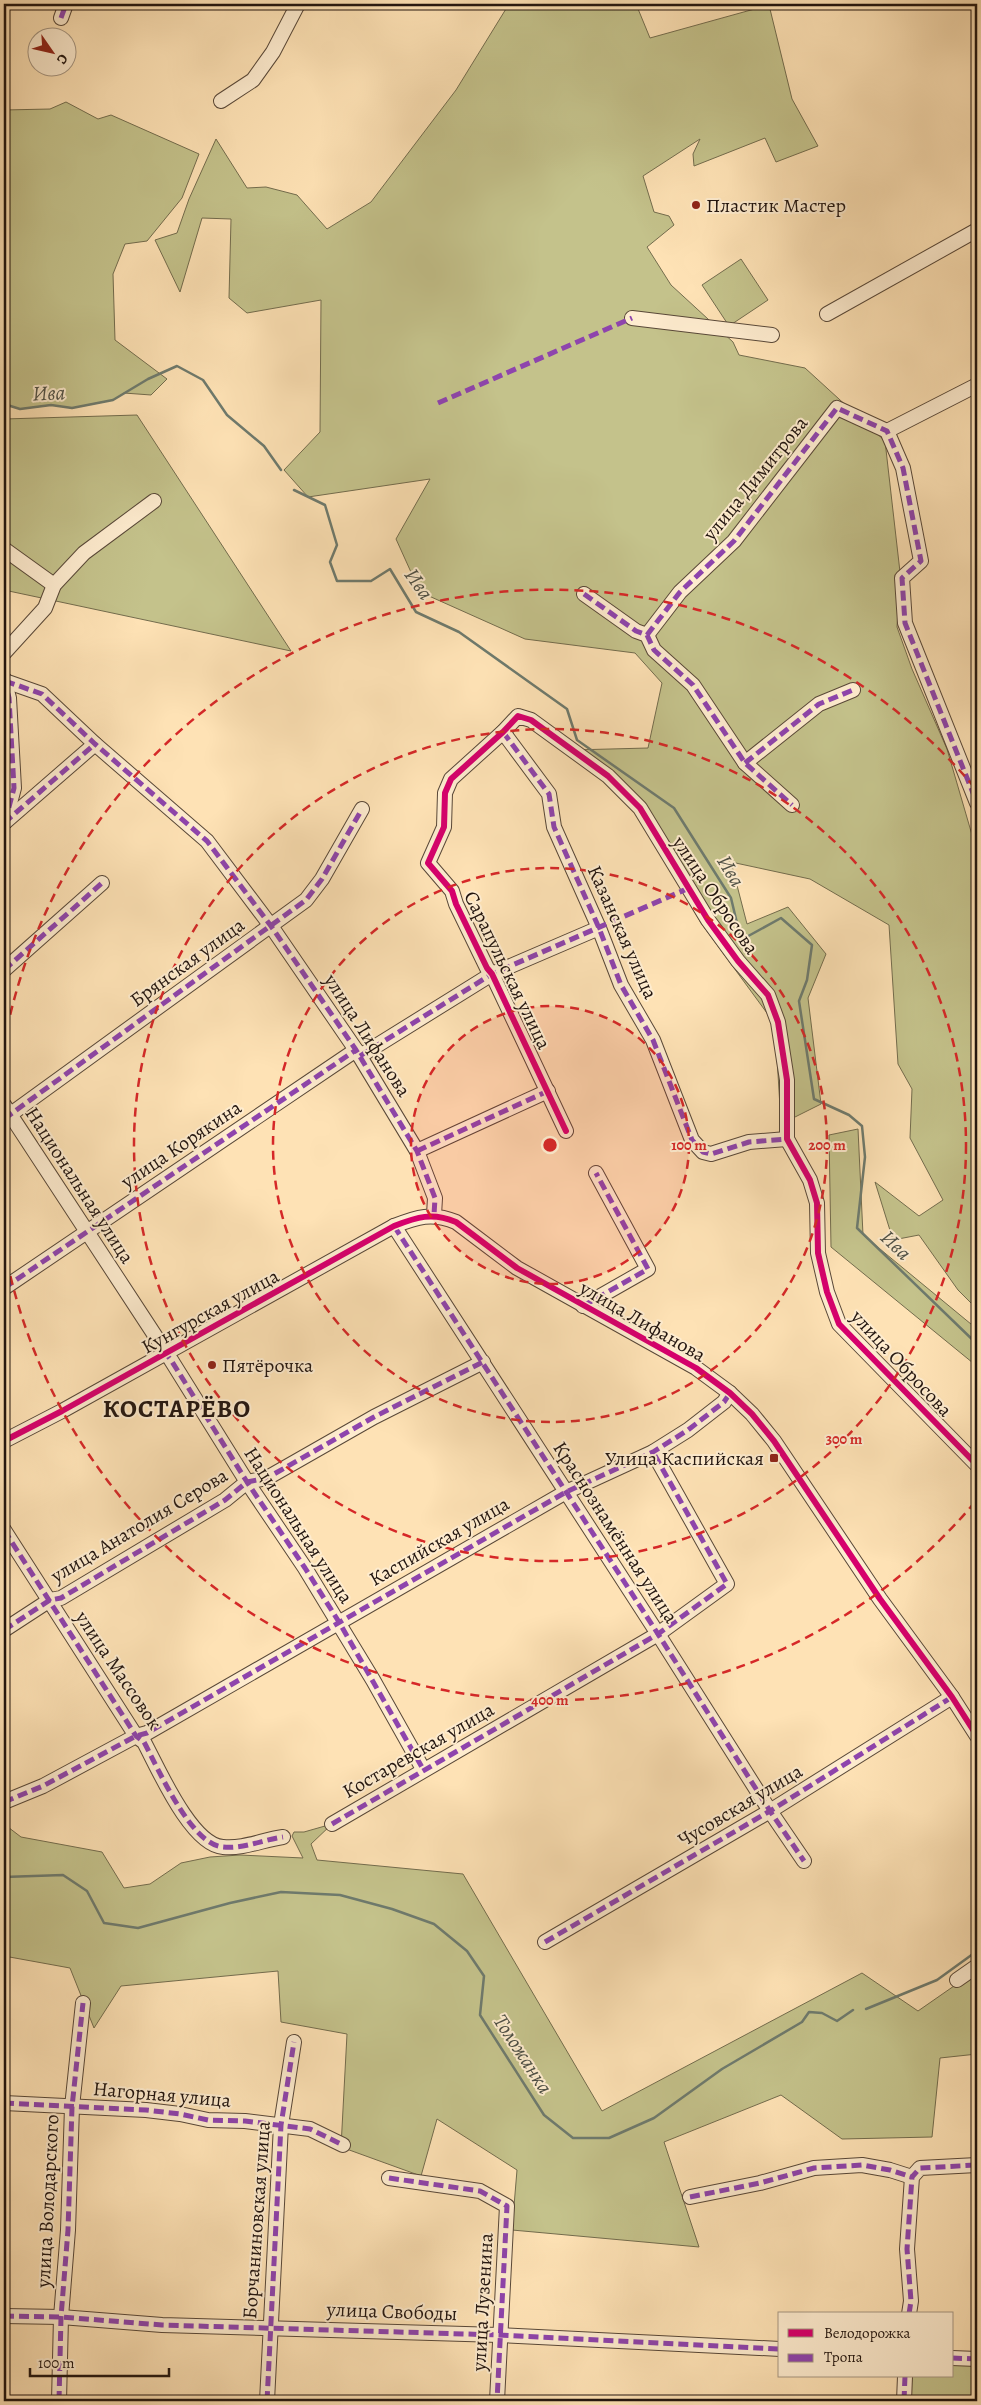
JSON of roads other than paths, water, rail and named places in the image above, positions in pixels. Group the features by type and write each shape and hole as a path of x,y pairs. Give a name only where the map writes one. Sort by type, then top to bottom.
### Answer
{"street":[{"path":"60,18 66,4"},
{"path":"221,101 253,80 273,52 298,4"},
{"path":"827,314 977,230"},
{"path":"632,318 772,335"},
{"path":"977,385 887,431 903,468 921,561 902,578 905,623 977,803"},
{"name":"улица Димитрова","path":"647,635 680,592 734,541 837,408 887,431"},
{"path":"4,653 45,608 54,585 84,553 154,500"},
{"path":"4,549 54,585"},
{"path":"584,594 636,631 647,635 654,650 693,685 745,763 792,805"},
{"path":"4,680 10,698 14,788 4,822"},
{"name":"улица Лифанова","path":"4,680 42,694 207,841 271,926 358,1053 418,1151 435,1198 434,1215 456,1222 517,1268 696,1368 752,1414 774,1440 880,1599 952,1697 977,1736"},
{"path":"745,763 819,704 853,690"},
{"name":"улица Обросова","path":"503,732 518,716 531,720 608,776 640,808 708,920 738,961 768,995 778,1022 787,1080 788,1139 810,1180 817,1203 818,1253 827,1292 838,1324 977,1465"},
{"name":"Казанская улица","path":"503,732 549,794 554,827 599,928 621,985 652,1040 692,1140 703,1152 711,1154 749,1142 788,1139"},
{"name":"Сарапульская улица","path":"503,732 451,779 446,793 444,827 428,863 452,891 456,904 483,960 492,974 566,1130"},
{"path":"4,822 96,744"},
{"name":"Брянская улица","path":"6,1113 306,900 322,879 362,809"},
{"path":"4,970 102,883"},
{"name":"улица Корякина","path":"4,1288 358,1053 492,974 599,928"},
{"path":"418,1151 548,1091"},
{"name":"Национальная улица","path":"6,1113 87,1232 171,1360 247,1482 305,1568 339,1622 423,1769"},
{"path":"583,1306 648,1269 596,1173"},
{"name":"Кунгурская улица","path":"4,1442 166,1354 394,1226 419,1216 434,1215"},
{"name":"Краснознамённая улица","path":"394,1226 804,1861"},
{"name":"улица Анатолия Серова","path":"4,1630 50,1600 62,1598 225,1500 247,1482 267,1478 374,1417 483,1362"},
{"name":"Каспийская улица","path":"4,1802 43,1786 136,1736 147,1733 566,1492 653,1452 688,1430 724,1402 730,1394"},
{"name":"Костаревская улица","path":"332,1824 423,1769 658,1634 727,1584 653,1452"},
{"name":"улица Массовок","path":"4,1530 136,1736 144,1742 184,1817 198,1834 220,1847 243,1847 283,1837"},
{"name":"Чусовская улица","path":"545,1942 770,1811 952,1697"},
{"path":"957,1980 977,1966"},
{"name":"улица Володарского","path":"59,2401 61,2317 68,2230 72,2107 83,2003"},
{"name":"Борчаниновская улица","path":"267,2401 281,2126 294,2042"},
{"name":"Нагорная улица","path":"4,2103 146,2110 208,2120 245,2121 310,2129 343,2145"},
{"path":"690,2197 760,2183 814,2168 862,2165 916,2173 977,2165"},
{"path":"910,2312 907,2249 916,2173"},
{"name":"улица Лузенина","path":"389,2178 480,2191 507,2206 497,2401"},
{"name":"улица Свободы","path":"4,2316 61,2317 162,2325 500,2335 778,2349"},
{"path":"954,2358 977,2359"},
{"path":"904,2401 905,2378"}],"waterway":[{"name":"Ива","path":"4,404 20,409 51,405 72,408 113,400 148,379 177,366 203,380 227,415 264,446 281,470"},
{"name":"Ива","path":"294,490 325,505 337,545 330,562 337,581 371,581 390,569 416,612 459,632 567,709 577,740 674,808 731,898 741,940 781,918 812,945 807,980 799,1001 814,1099 849,1115 862,1126 865,1157 857,1228 977,1344"},
{"name":"Толожанка","path":"4,1877 63,1875 87,1891 104,1923 138,1928 230,1903 281,1892 340,1895 392,1909 434,1924 467,1951 484,1976 480,2015 544,2115 573,2138 609,2138 654,2118 722,2069 802,2022 809,2012 822,2013 837,2021 853,2010"},
{"name":"Толожанка","path":"866,2009 937,1980 977,1951"}],"place":[{"name":"Пластик Мастер","path":"696,205"},
{"name":"Пятёрочка","path":"212,1365"},
{"name":"Улица Каспийская","path":"774,1458"}],"district":[{"name":"КОСТАРЁВО","path":"177,1408"}]}
